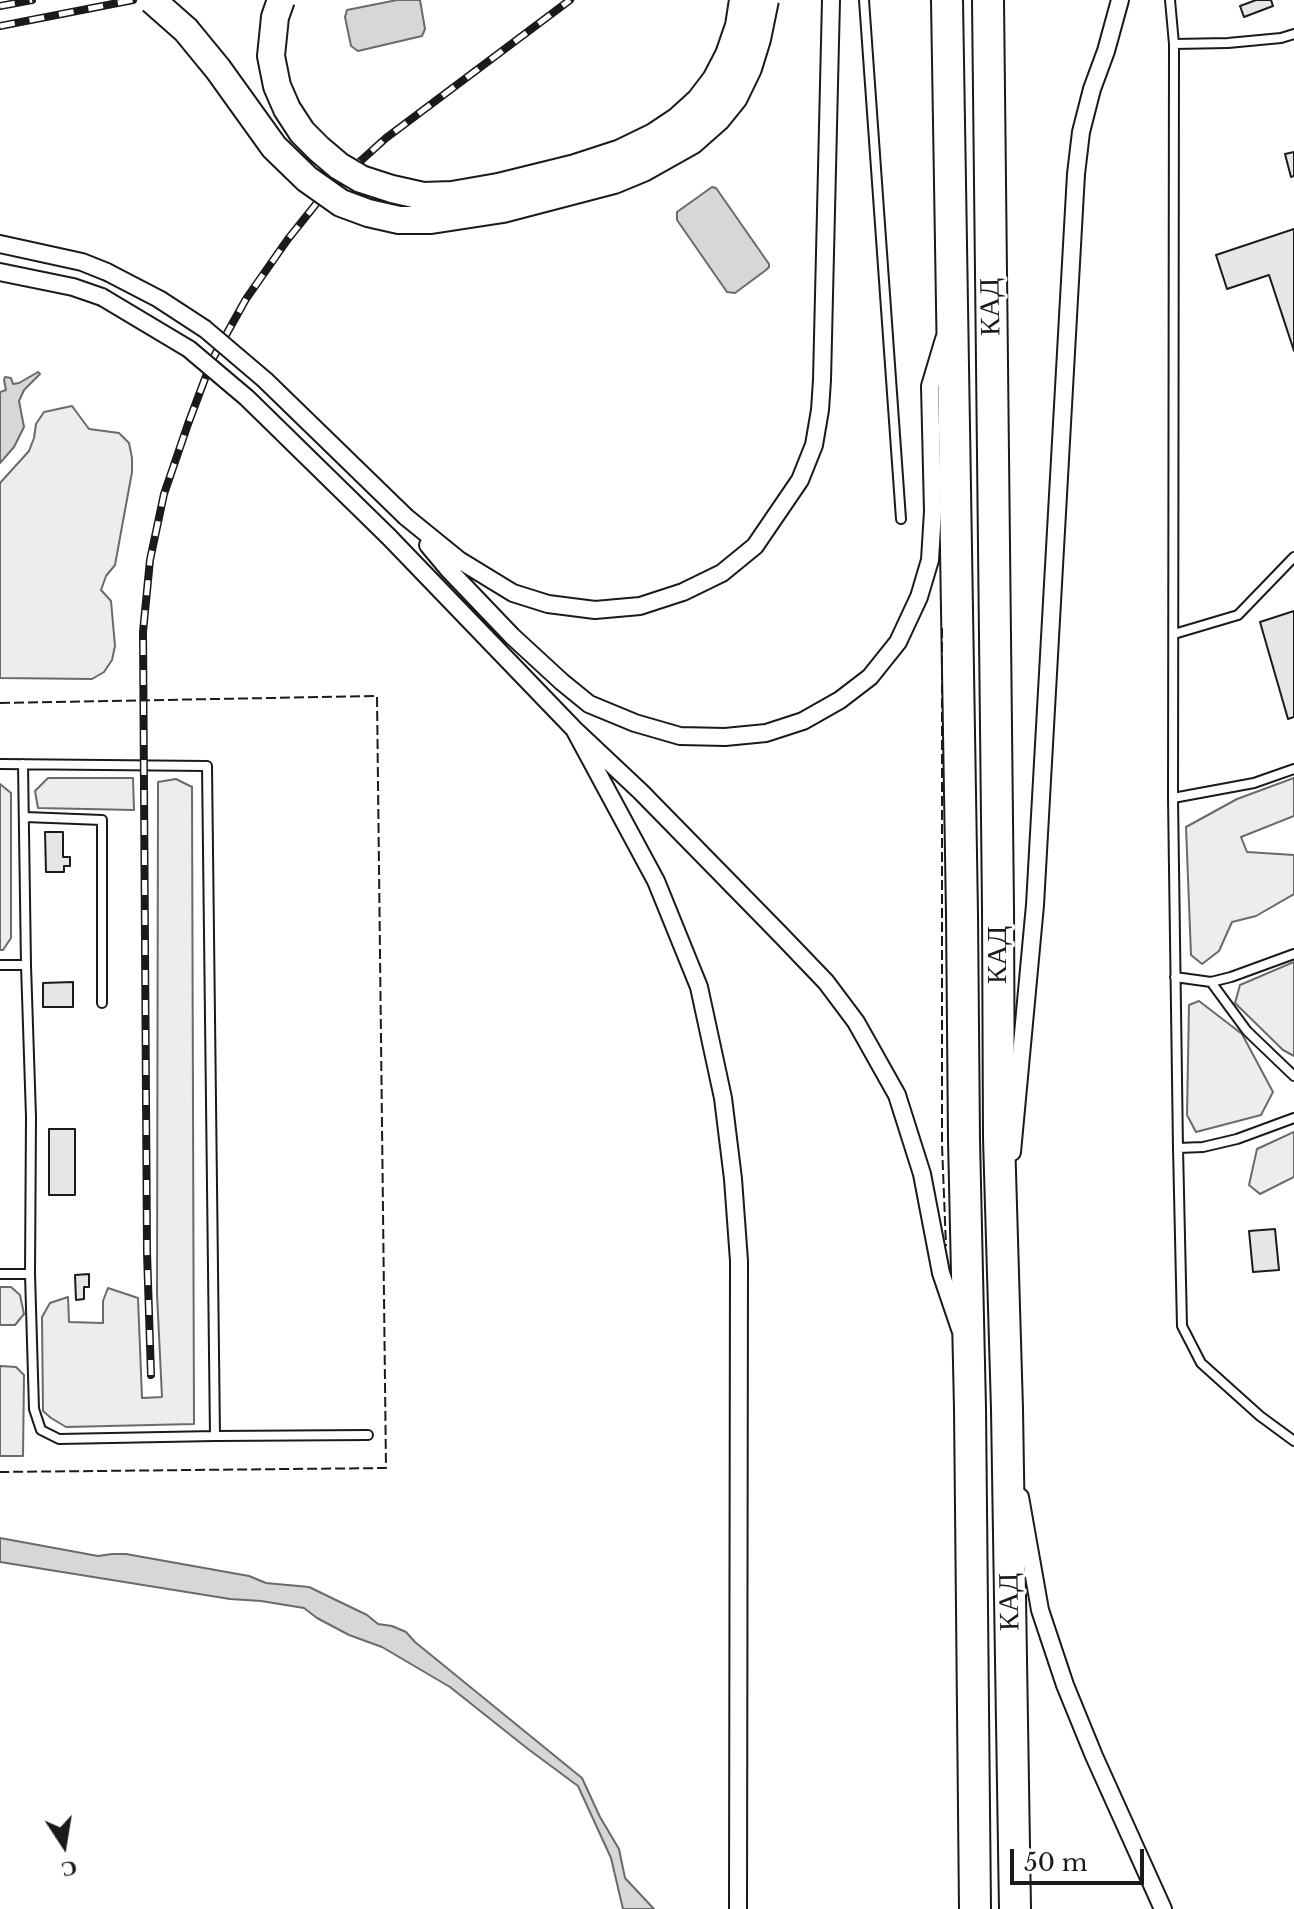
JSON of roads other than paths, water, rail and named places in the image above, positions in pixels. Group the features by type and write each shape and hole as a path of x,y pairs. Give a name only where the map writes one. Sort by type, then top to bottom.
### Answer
{"highway":[{"name":"КАД","path":"947,0 975,1909"},
{"name":"КАД","path":"988,0 999,1138 1015,1909"}],"main road":[{"path":"152,0 186,30 274,147 307,179 341,203 399,220 431,220 503,209 614,180 657,161 691,141 717,118 734,97 748,68 765,0"},
{"path":"281,0 275,17 271,56 277,86 302,132 339,166 361,179 423,196 467,193 575,168 621,153 654,137 700,101 716,80 739,26 743,0"}],"street":[{"path":"0,244 82,262 107,272 159,299 205,329 265,380 406,517 459,560 513,593 548,604 595,610 640,606 683,592 722,573 755,546 800,480 814,445 822,380 831,0"},
{"path":"1003,1245 1035,905 1076,174 1081,132 1120,0"},
{"path":"0,272 73,287 102,297 189,349 247,398 389,537 574,729 641,792 826,982 856,1022 897,1095 922,1174 941,1273 969,1357"},
{"path":"406,517 448,569 512,636 589,704 635,723 680,736 725,737 766,733 803,721 840,700 870,677 898,642 919,597 930,560 933,511 930,386 951,315"},
{"path":"574,729 656,881 699,987 723,1098 739,1261 738,1909"},
{"path":"1007,1409 1040,1610 1065,1685 1094,1756 1163,1909"}],"lane":[{"path":"864,0 901,519"},
{"path":"1170,0 1174,44 1173,798 1182,1326 1201,1363 1260,1416 1294,1441"},
{"path":"1174,44 1228,43 1294,34"},
{"path":"1174,634 1238,615 1294,557"},
{"path":"0,764 207,766 215,1436"},
{"path":"23,764 31,1117 30,1274 34,1409 41,1430 59,1439 368,1435"},
{"path":"1173,798 1254,783 1294,769"},
{"path":"25,817 102,820 102,1003"},
{"path":"1175,977 1211,982 1294,954"},
{"path":"0,965 26,965"},
{"path":"1211,982 1247,1031 1294,1076"},
{"path":"1178,1148 1203,1147 1237,1139 1294,1118"},
{"path":"0,1274 30,1274"}],"railway":[{"path":"0,6 32,0"},
{"path":"0,26 133,0"},
{"path":"151,1375 147,1252 143,632 150,560 164,494 212,360 246,299 324,194 386,138 570,0"}]}
